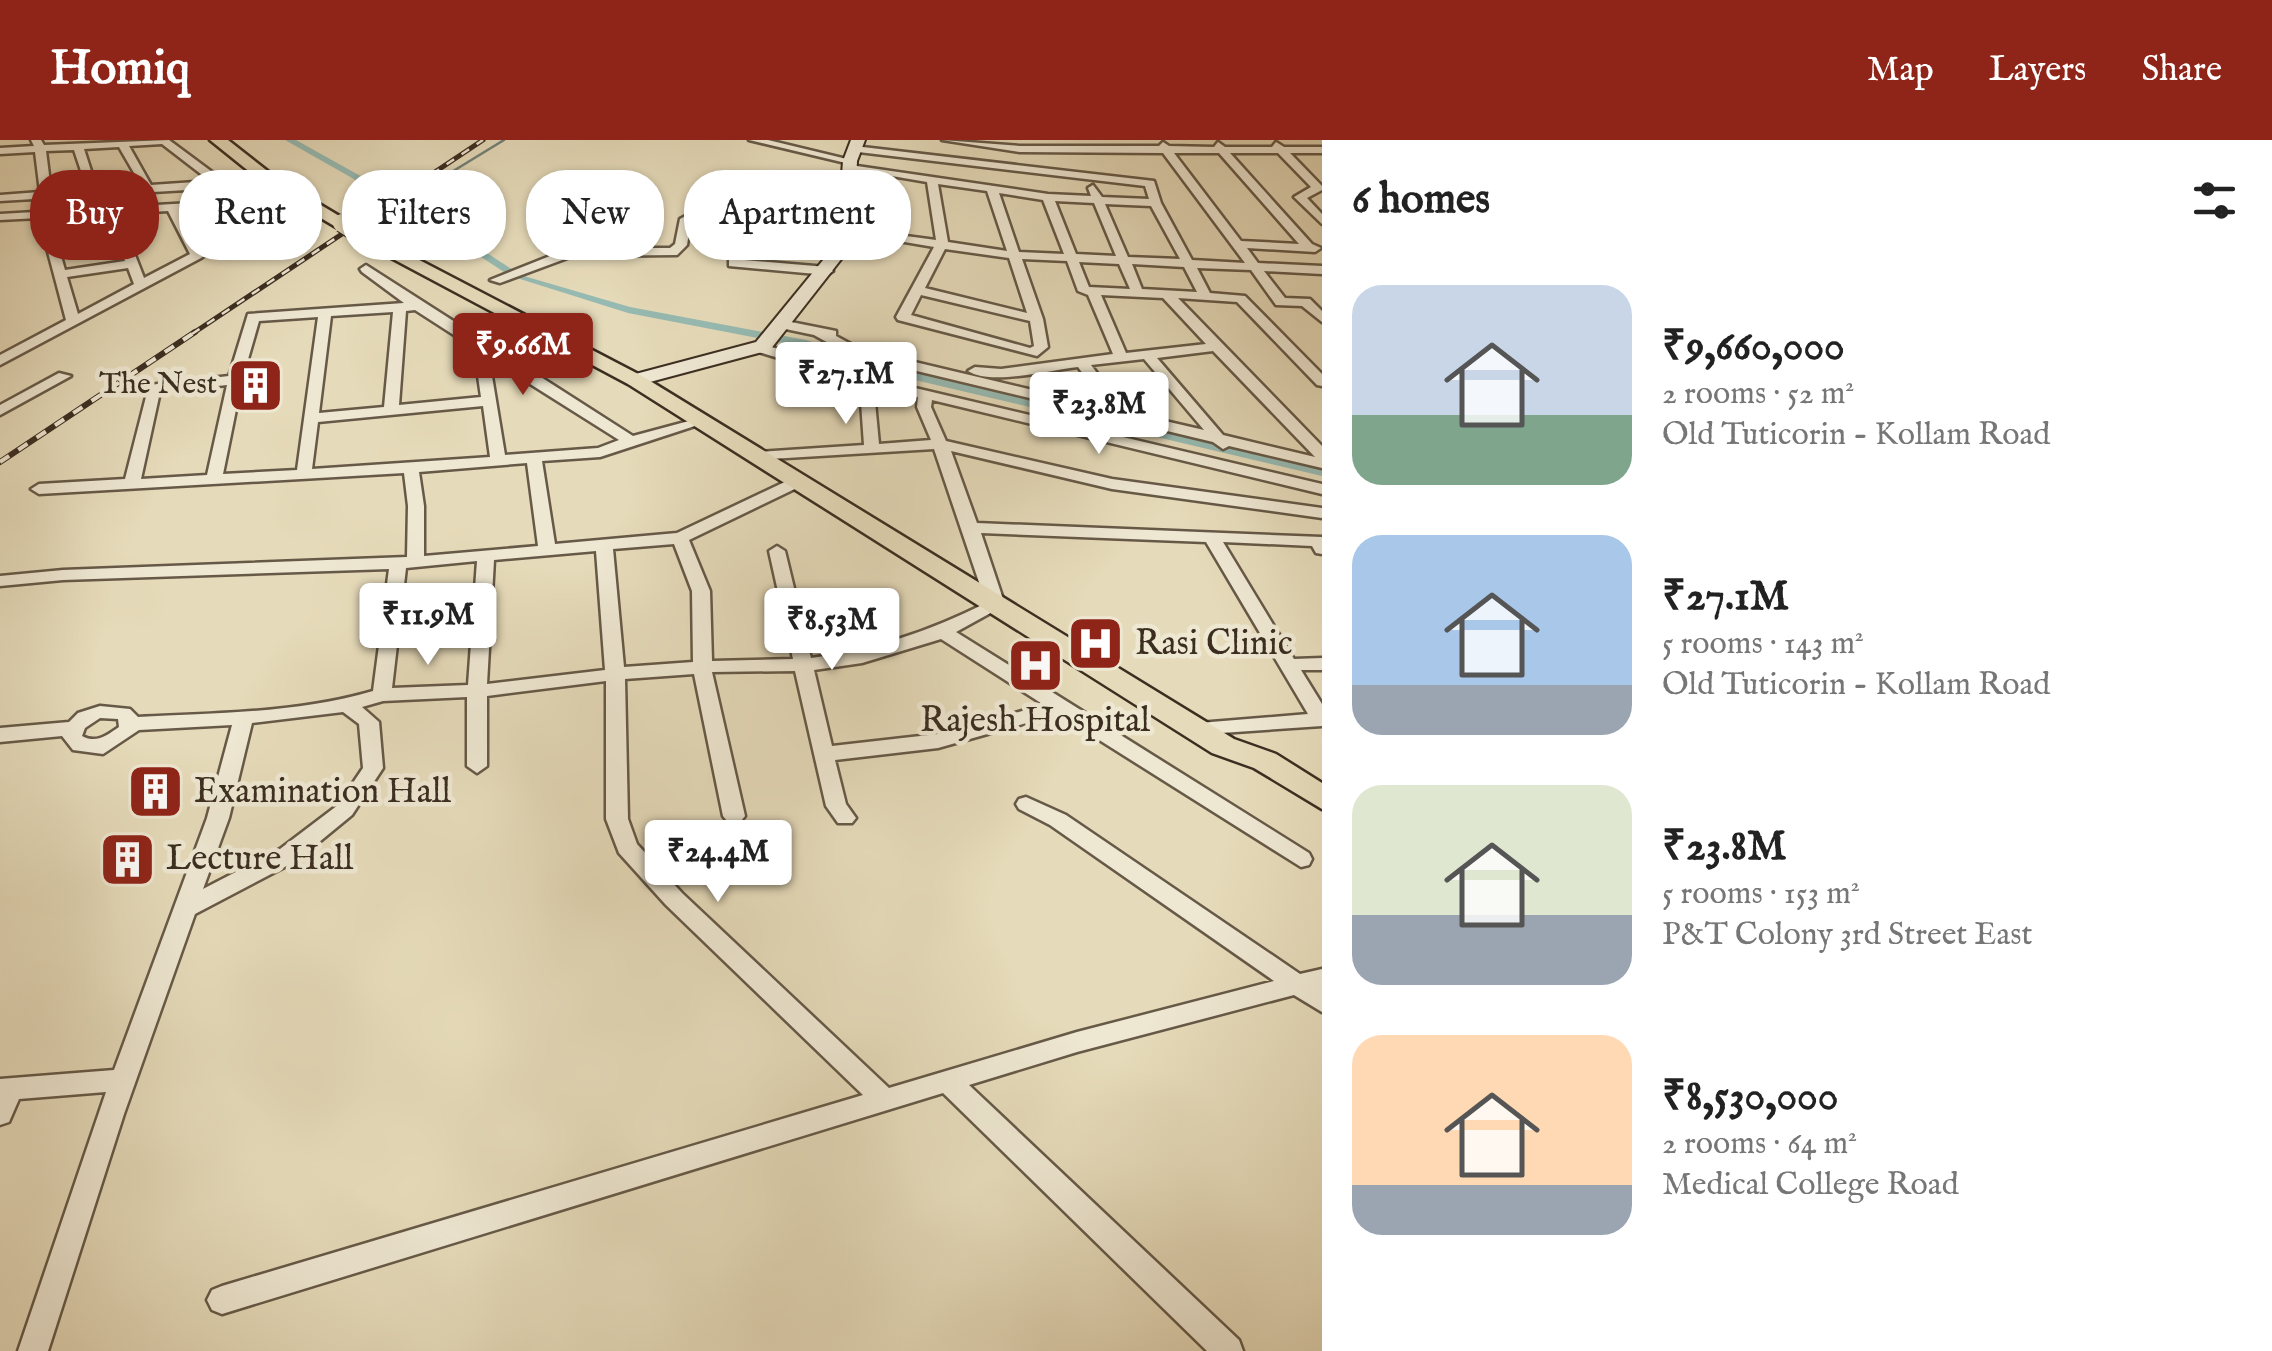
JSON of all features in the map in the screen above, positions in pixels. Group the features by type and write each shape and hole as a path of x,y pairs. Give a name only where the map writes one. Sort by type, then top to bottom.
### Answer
{"main road":[{"path":"218,140 273,183 634,380 1211,738 1265,761 1322,798"},
{"path":"1211,738 1250,772 1322,817"}],"street":[{"path":"0,151 38,144 78,146 163,140 204,170"},
{"path":"754,140 853,155 1150,183 1155,203 1206,296"},
{"path":"947,140 1020,149 1074,145 1111,150 1163,145 1223,150 1275,144 1322,150"},
{"path":"1102,140 1111,150"},
{"path":"1213,140 1316,248"},
{"path":"113,143 134,170"},
{"path":"38,144 42,170"},
{"path":"1275,144 1318,188 1300,198 1320,217"},
{"path":"1163,145 1281,302 1315,304 1322,318"},
{"path":"78,146 86,170"},
{"path":"853,155 932,181 1048,197 1155,203"},
{"path":"1090,176 1138,294"},
{"path":"932,181 942,244 903,317 1021,352 1038,352 1041,347 1036,319 992,190"},
{"path":"0,198 30,195"},
{"path":"1048,197 1084,291 1241,300 1322,382"},
{"path":"159,209 179,207"},
{"path":"172,208 179,221"},
{"path":"0,216 30,215"},
{"path":"664,252 673,252 680,245 684,227"},
{"path":"911,241 1012,255 1322,270"},
{"path":"1237,244 1316,248"},
{"path":"1282,247 1306,270"},
{"path":"56,260 73,320"},
{"path":"129,260 140,283"},
{"path":"0,361 187,260"},
{"path":"496,280 537,260"},
{"path":"736,260 733,263 827,271"},
{"path":"634,380 762,345 832,260"},
{"path":"60,274 130,264"},
{"path":"366,269 631,441"},
{"path":"918,290 1036,319"},
{"path":"1094,294 1120,356"},
{"path":"1167,294 1322,456"},
{"path":"214,478 234,380 254,317 418,306"},
{"path":"391,410 400,307"},
{"path":"304,472 325,312"},
{"path":"780,325 819,332 855,352 997,379 1122,417 1322,489"},
{"path":"762,345 873,382 924,393 1222,451 1322,464"},
{"path":"481,347 498,459"},
{"path":"997,379 1120,356 1216,347"},
{"path":"997,379 1021,352"},
{"path":"1147,354 1222,451"},
{"path":"1082,362 1122,417"},
{"path":"0,411 64,376"},
{"path":"132,484 154,388 234,380"},
{"path":"872,448 868,402 873,382"},
{"path":"74,728 75,742 94,748 119,740 132,724 244,718 347,705 382,695 477,691 615,674 806,664 862,657 942,632 996,605 972,528 924,407 924,393"},
{"path":"313,418 490,401"},
{"path":"39,489 411,468 600,452 700,422"},
{"path":"757,457 938,444 1112,484 1322,513"},
{"path":"534,458 547,549"},
{"path":"382,695 416,506 411,468"},
{"path":"0,581 63,575 406,562 680,538 797,482"},
{"path":"972,528 1317,541 1322,549"},
{"path":"680,538 701,591 703,668 734,816"},
{"path":"1211,738 1321,719 1212,538"},
{"path":"604,546 615,674 617,819 628,847 674,899 886,1101"},
{"path":"777,551 836,806 845,818"},
{"path":"477,766 477,691 486,554"},
{"path":"942,632 1301,860"},
{"path":"1290,665 1322,664"},
{"path":"184,910 288,855 345,810 372,768 369,722 347,705"},
{"path":"825,754 938,741 1058,707"},
{"path":"0,735 74,728 92,714 108,710 122,713 132,724"},
{"path":"33,1351 218,818 244,718"},
{"path":"1026,804 1058,820 1310,981 1322,1002"},
{"path":"222,1300 1077,1042 1310,981"},
{"path":"3,1098 124,1080"},
{"path":"948,1082 1228,1351"}],"waterway":[{"path":"289,140 415,210 508,270"},
{"path":"455,170 504,140"},
{"path":"521,276 628,310 806,344 919,377 1322,472"}],"railway":[{"path":"0,462 483,140"}],"place":[{"name":"The Nest","path":"256,385"},
{"name":"Rasi Clinic","path":"1096,644"},
{"name":"Rajesh Hospital","path":"1035,665"},
{"name":"Examination Hall","path":"155,792"},
{"name":"Lecture Hall","path":"127,859"}]}
